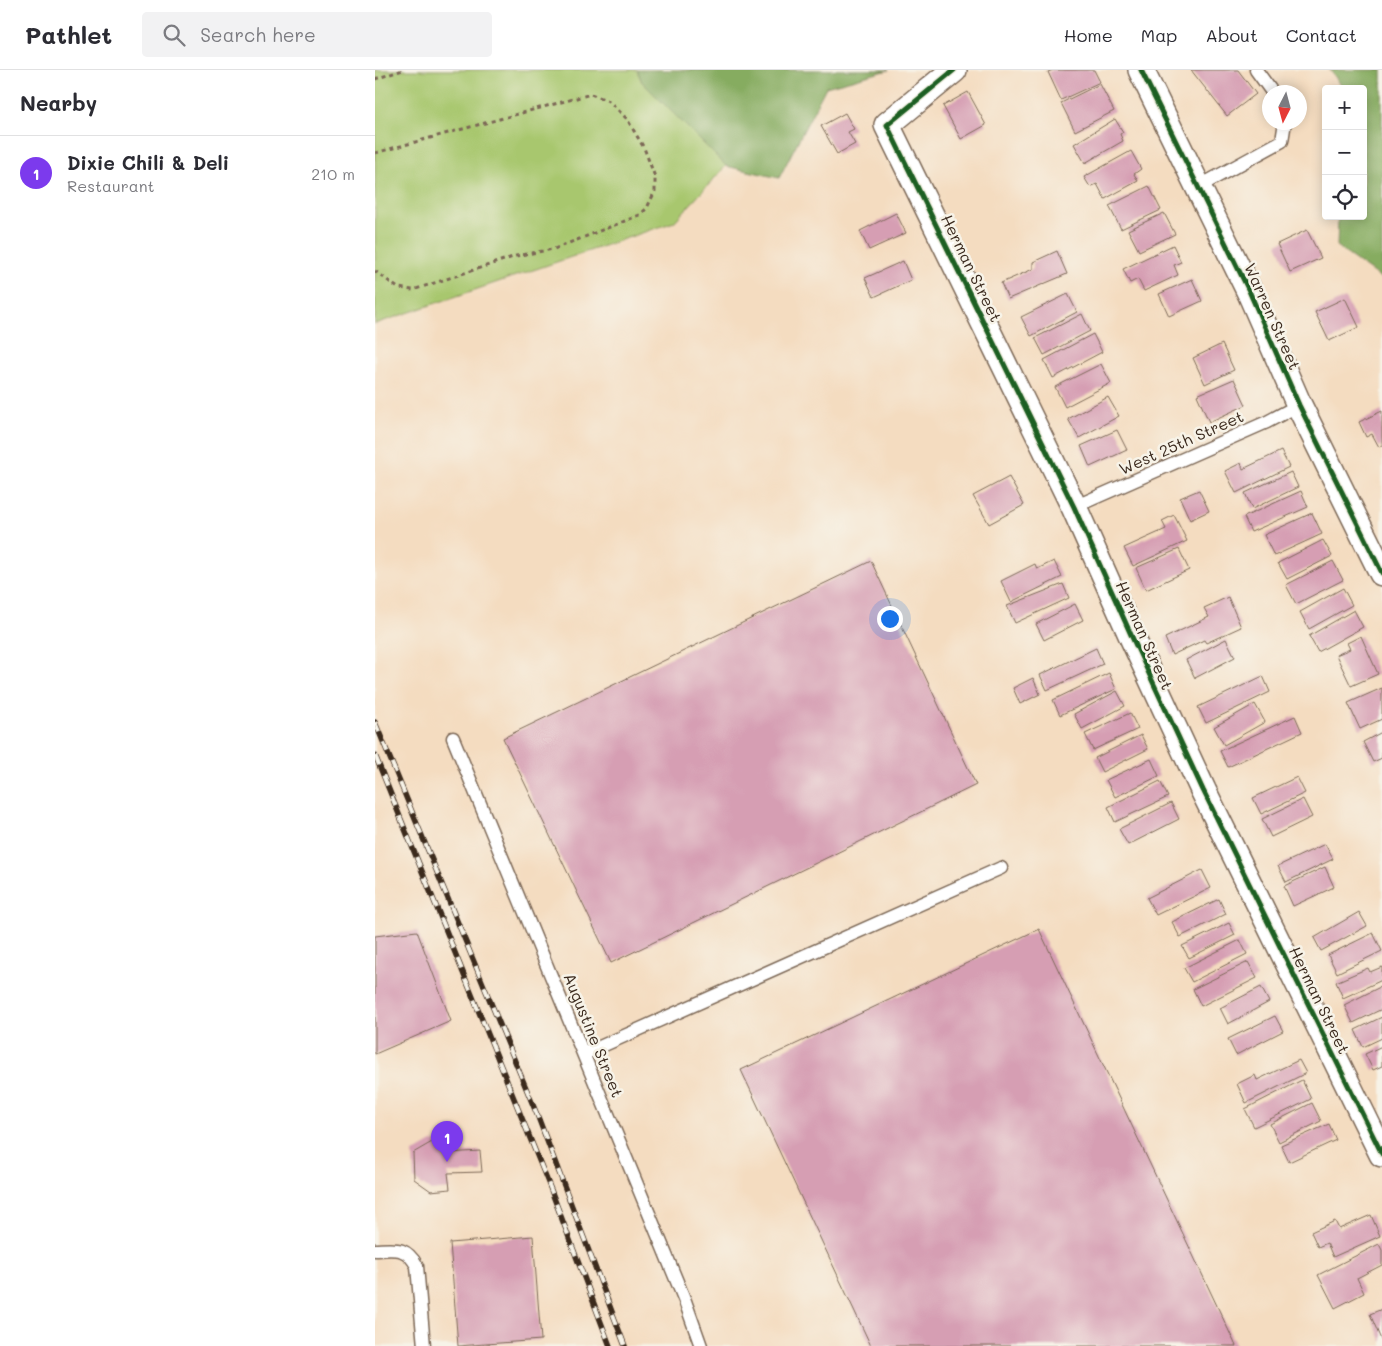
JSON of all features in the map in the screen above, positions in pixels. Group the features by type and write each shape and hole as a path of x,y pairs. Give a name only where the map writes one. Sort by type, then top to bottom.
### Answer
{"street":[{"name":"Herman Street","path":"953,70 887,125 1074,506 1203,790 1381,1151"},
{"name":"Warren Street","path":"1141,70 1250,293 1299,405 1382,573"}],"lane":[{"path":"1256,70 1268,85"},
{"path":"1198,187 1282,141 1284,130"},
{"name":"West 25th Street","path":"1074,506 1267,422 1299,405"},
{"name":"Augustine Street","path":"453,738 685,1301 701,1346"},
{"path":"584,1054 1001,868"},
{"path":"375,1250 398,1249 406,1252 411,1255 417,1266 424,1346"}],"path":[{"path":"375,79 403,70"},
{"path":"375,153 591,94 609,101 627,119 644,148 655,177 655,191 651,203 640,215 554,248 516,256 413,290 398,288 375,270"}],"green space":[{"path":"375,70 637,70 642,82 726,166 674,222 375,324"},
{"path":"637,70 889,70 826,87 779,178 726,166 642,82"},
{"path":"1330,70 1382,70 1382,279 1337,247 1338,220 1367,220 1367,85 1341,85"}],"building":[{"path":"1053,70 1094,70 1100,82 1061,100 1048,72"},
{"path":"1191,70 1238,70 1256,94 1227,116"},
{"path":"1100,84 1114,111 1075,131 1061,103"},
{"path":"968,92 986,125 961,139 943,106"},
{"path":"845,113 854,129 848,132 855,144 837,154 821,126"},
{"path":"1115,119 1123,132 1120,134 1123,141 1085,163 1074,144"},
{"path":"1131,151 1141,169 1134,174 1138,181 1105,199 1097,184 1090,187 1084,177"},
{"path":"1149,186 1161,210 1121,229 1109,206"},
{"path":"896,213 906,233 869,250 860,231"},
{"path":"1164,213 1175,234 1139,251 1128,230"},
{"path":"1307,230 1321,258 1290,272 1277,244"},
{"path":"1173,245 1181,262 1174,265 1178,275 1144,291 1138,279 1130,283 1123,269"},
{"path":"1057,251 1067,274 1008,299 1001,283 1033,269 1033,262"},
{"path":"903,261 911,280 874,297 865,278"},
{"path":"1192,279 1202,301 1169,316 1159,294"},
{"path":"1068,294 1077,312 1031,336 1021,317"},
{"path":"1345,298 1359,327 1329,341 1315,312"},
{"path":"1082,314 1090,331 1044,355 1035,338"},
{"path":"1093,334 1102,352 1053,378 1044,360"},
{"path":"1222,344 1234,370 1205,384 1193,358"},
{"path":"1101,364 1111,383 1065,407 1055,387"},
{"path":"1234,379 1246,405 1209,422 1197,395"},
{"path":"1108,397 1119,416 1079,438 1068,419"},
{"path":"1382,411 1382,445 1379,447 1372,434 1366,437 1359,422"},
{"path":"1117,430 1127,450 1090,467 1081,446"},
{"path":"1281,451 1289,467 1236,493 1225,471 1241,463 1243,469"},
{"path":"1291,472 1298,487 1252,509 1245,493"},
{"path":"1009,477 1024,505 989,524 973,496"},
{"path":"1199,490 1209,511 1190,520 1180,498"},
{"path":"1301,491 1308,507 1251,532 1244,517"},
{"path":"1312,513 1322,534 1274,556 1264,535"},
{"path":"1174,515 1187,541 1133,566 1124,548 1166,529 1162,521"},
{"path":"1323,540 1332,556 1287,579 1278,563"},
{"path":"1179,549 1189,570 1146,590 1136,568"},
{"path":"871,561 976,785 611,963 503,738"},
{"path":"1054,561 1062,577 1011,602 1001,581 1035,564 1037,569"},
{"path":"1333,561 1343,580 1296,604 1286,585"},
{"path":"1063,584 1069,598 1015,623 1007,606"},
{"path":"1343,588 1352,605 1309,629 1300,612"},
{"path":"1228,597 1241,627 1206,643 1204,640 1172,655 1165,638 1209,617 1204,608"},
{"path":"1075,604 1083,620 1044,640 1036,624"},
{"path":"1354,610 1363,627 1318,652 1309,636"},
{"path":"1361,636 1378,674 1351,686 1336,655 1350,649 1347,643"},
{"path":"1226,639 1235,657 1195,678 1186,660"},
{"path":"1096,648 1103,664 1047,690 1040,675"},
{"path":"1109,673 1116,689 1060,715 1053,700"},
{"path":"1263,676 1270,692 1206,723 1198,707"},
{"path":"1033,678 1040,694 1020,704 1013,688"},
{"path":"1382,688 1382,719 1360,729 1348,703"},
{"path":"1117,691 1125,706 1082,729 1074,714"},
{"path":"1255,704 1265,722 1224,745 1214,727"},
{"path":"1130,713 1138,729 1093,750 1085,734"},
{"path":"1295,716 1302,732 1228,767 1220,751"},
{"path":"1382,732 1382,758 1373,762 1363,742"},
{"path":"1141,735 1148,749 1102,772 1095,758"},
{"path":"1151,759 1159,776 1115,797 1106,780"},
{"path":"1297,777 1305,793 1261,814 1253,798"},
{"path":"1160,781 1168,797 1115,822 1108,807"},
{"path":"1303,799 1312,817 1271,837 1262,819"},
{"path":"1171,803 1179,819 1128,845 1119,829"},
{"path":"1325,844 1333,859 1286,882 1278,866"},
{"path":"1325,867 1334,887 1293,906 1284,886"},
{"path":"1202,870 1211,888 1156,915 1147,898"},
{"path":"1219,899 1226,914 1180,937 1172,922"},
{"path":"1359,912 1367,926 1321,951 1314,938"},
{"path":"1229,923 1235,935 1189,958 1182,946"},
{"path":"1039,929 1236,1346 871,1346 741,1070"},
{"path":"417,931 451,1021 375,1054 375,936"},
{"path":"1373,933 1382,951 1337,973 1328,955"},
{"path":"1240,940 1247,954 1192,982 1184,968"},
{"path":"1248,962 1257,978 1201,1006 1193,989"},
{"path":"1382,967 1382,980 1343,998 1336,982 1368,968 1370,972"},
{"path":"1382,986 1382,1009 1353,1023 1344,1005"},
{"path":"1261,987 1269,1002 1228,1024 1220,1008"},
{"path":"1275,1016 1283,1031 1236,1055 1228,1039"},
{"path":"1382,1017 1382,1038 1363,1047 1355,1030"},
{"path":"1382,1046 1382,1066 1373,1070 1365,1054"},
{"path":"1299,1060 1306,1073 1246,1103 1237,1084 1255,1075 1257,1080"},
{"path":"1302,1080 1311,1099 1254,1127 1245,1109"},
{"path":"1312,1103 1321,1121 1279,1142 1270,1124"},
{"path":"1329,1124 1336,1140 1289,1162 1281,1145"},
{"path":"447,1140 448,1153 480,1151 482,1172 448,1173 450,1189 431,1191 414,1179 413,1153 432,1142"},
{"path":"1371,1215 1380,1236 1333,1257 1327,1243 1318,1247 1311,1232 1335,1221 1339,1229"},
{"path":"533,1236 541,1340 458,1346 450,1243"},
{"path":"1379,1244 1382,1250 1382,1265 1357,1278 1364,1293 1335,1308 1318,1275"},
{"path":"1382,1309 1382,1342 1370,1314"}],"railway":[{"path":"375,722 538,1117 625,1346"},
{"path":"375,755 551,1190 610,1346"}],"cycle path":[{"path":"954,70 887,125 1074,507 1203,790 1382,1154"},
{"path":"1141,70 1250,293 1299,405 1382,573"}],"place":[{"name":"Dixie Chili & Deli","path":"447,1162"}]}
